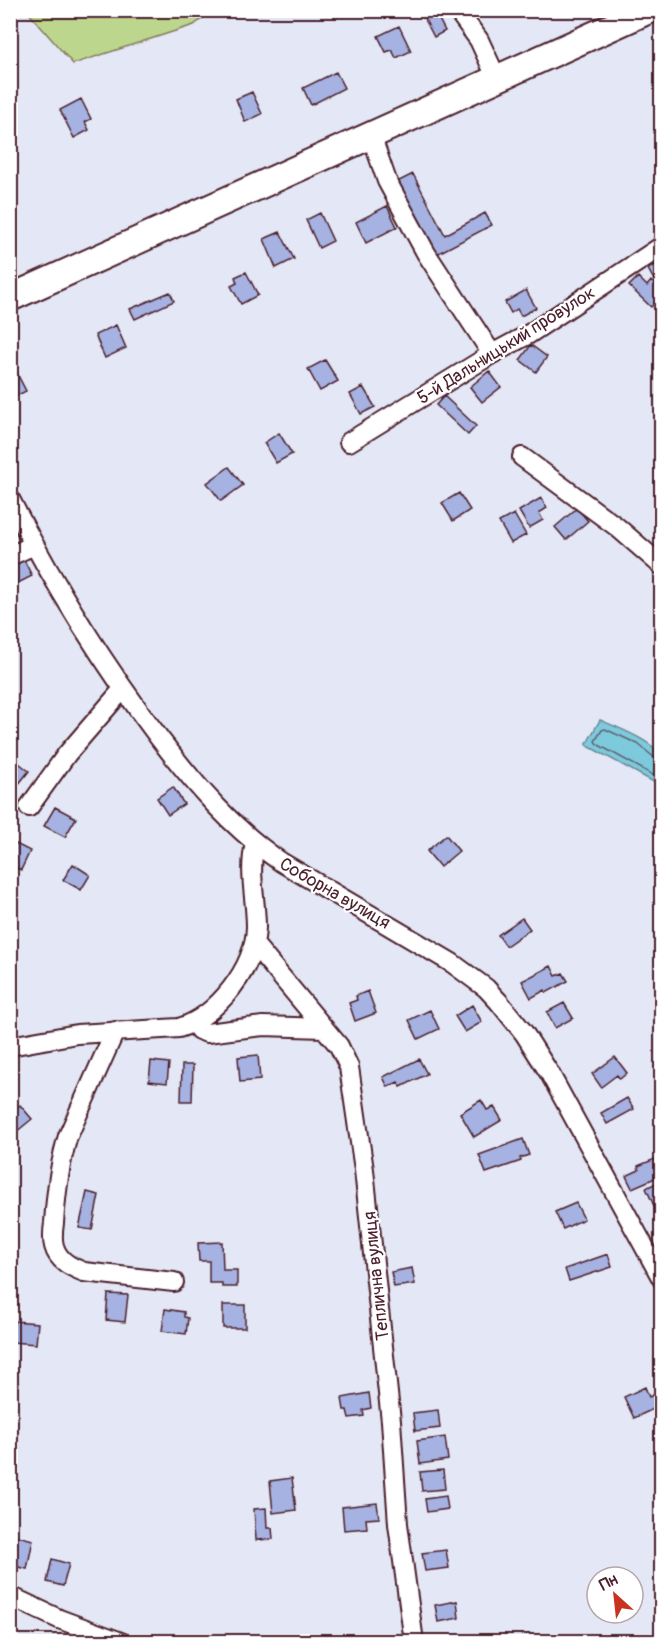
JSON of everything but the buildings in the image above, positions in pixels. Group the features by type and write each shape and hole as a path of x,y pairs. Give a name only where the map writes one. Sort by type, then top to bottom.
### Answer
{"highway":[{"path":"10,298 649,10"}],"street":[{"path":"457,10 479,40 497,79"},
{"path":"371,135 387,181 426,253 492,354"},
{"name":"5-й Дальницький провулок","path":"350,442 529,333 662,246"},
{"path":"522,457 617,527 662,566"},
{"name":"Соборна вулиця","path":"10,499 57,586 123,689 187,774 234,825 255,844 281,862 452,963 486,988 499,1002 524,1033 550,1074 655,1251 662,1279"},
{"path":"10,556 34,545"},
{"path":"29,807 67,754 123,689"},
{"path":"10,1046 48,1038 115,1031 172,1030 194,1023 215,1006 234,983 255,944 251,869 255,844"},
{"name":"Теплична вулиця","path":"255,944 339,1046 345,1057 352,1084 383,1342 398,1524 414,1641"},
{"path":"194,1023 199,1030 207,1033 263,1026 324,1028"},
{"path":"115,1031 68,1136 64,1150 56,1186 54,1246 63,1262 84,1272 174,1282"},
{"path":"10,1596 59,1619 121,1641"}],"green space":[{"path":"27,11 212,11 194,25 73,64"}],"water":[{"path":"600,720 634,735 658,751 662,763 661,786 586,745"}]}
